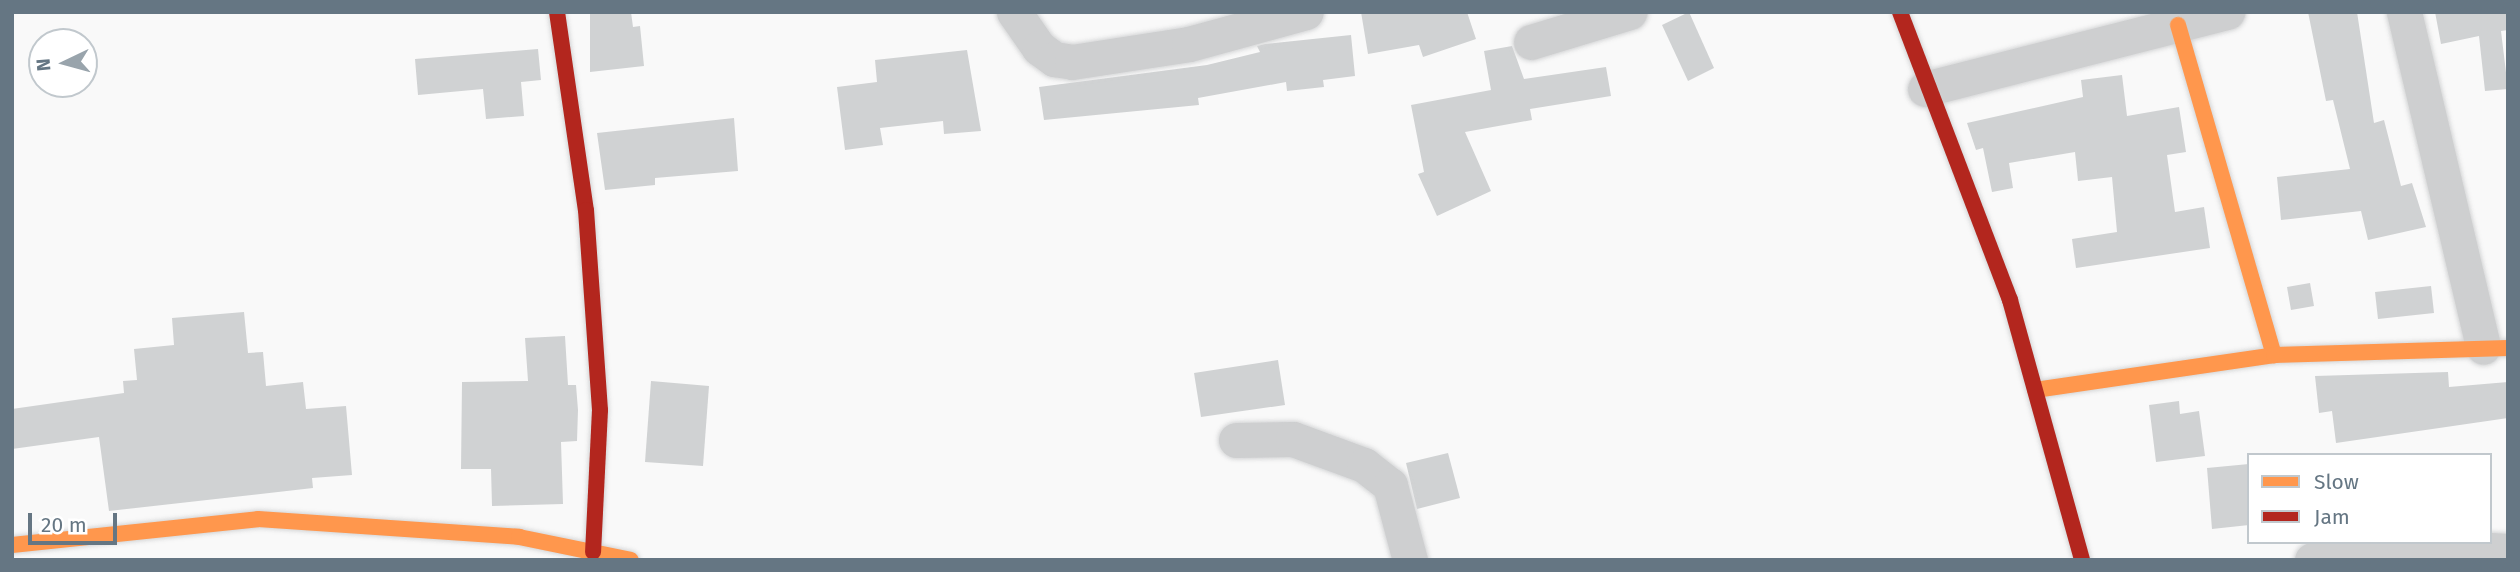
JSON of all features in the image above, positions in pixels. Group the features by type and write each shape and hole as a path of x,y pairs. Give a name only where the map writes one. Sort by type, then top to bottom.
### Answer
{"street":[{"path":"557,12 586,210 600,410 593,552"},
{"path":"1014,12 1039,48 1054,60 1072,62 1189,44 1306,12"},
{"path":"1531,42 1630,12"},
{"path":"1900,12 1925,89 2010,300 2082,560"},
{"path":"1925,89 2227,12"},
{"path":"2035,390 2274,355 2495,348 2404,12"},
{"path":"2178,25 2274,355"},
{"path":"1236,440 1293,439 1364,465 1390,485 1410,560"},
{"path":"12,545 258,519 519,537 631,560"},
{"path":"2312,560 2404,545 2508,551"}],"building":[{"path":"590,12 631,12 633,27 640,26 644,66 590,72"},
{"path":"1361,12 1467,12 1476,39 1423,57 1419,45 1368,54"},
{"path":"1689,12 1714,68 1688,81 1662,25"},
{"path":"2308,12 2357,12 2374,123 2384,120 2401,186 2412,183 2426,227 2368,240 2361,211 2281,220 2277,177 2350,169 2333,100 2326,101"},
{"path":"2435,12 2508,12 2508,30 2501,31 2508,89 2485,91 2479,36 2441,44"},
{"path":"1351,35 1355,76 1323,80 1324,87 1287,91 1286,82 1198,98 1199,105 1044,120 1039,87 1207,65 1260,52 1257,46 1265,44"},
{"path":"1512,46 1524,79 1606,67 1611,96 1530,109 1532,120 1465,132 1491,191 1437,216 1418,174 1424,172 1411,105 1491,90 1484,51"},
{"path":"538,49 541,80 521,82 524,116 486,119 483,89 418,95 415,59"},
{"path":"967,50 981,131 944,134 943,121 880,128 883,145 845,150 837,87 877,82 875,60"},
{"path":"2122,75 2127,116 2179,107 2186,152 2167,155 2175,212 2204,207 2210,248 2076,268 2072,239 2117,232 2112,177 2078,181 2075,152 2009,163 2013,188 1992,192 1983,148 1976,150 1967,123 2083,97 2081,80"},
{"path":"734,118 738,171 655,178 655,185 605,190 597,133"},
{"path":"2310,283 2314,306 2291,310 2287,287"},
{"path":"2431,286 2434,313 2378,319 2375,292"},
{"path":"244,312 248,353 263,352 266,386 303,382 306,409 346,406 352,475 312,478 313,488 109,511 99,437 12,449 12,409 124,393 123,381 137,380 134,349 174,345 172,318"},
{"path":"565,336 568,385 576,385 578,410 577,441 561,442 563,504 492,506 491,469 461,469 462,382 528,381 525,338"},
{"path":"1278,360 1285,405 1201,417 1194,373"},
{"path":"2448,372 2449,387 2508,382 2508,418 2336,443 2332,411 2319,413 2315,376"},
{"path":"651,381 709,386 703,466 645,462"},
{"path":"2179,401 2180,414 2199,411 2205,456 2156,462 2149,405"},
{"path":"1448,453 1460,498 1417,509 1406,463"},
{"path":"2247,464 2247,525 2212,529 2207,468"}],"traffic: slow":[{"path":"2178,25 2274,355"},
{"path":"2035,390 2274,355 2508,348"},
{"path":"12,545 258,519 519,537 631,560"}],"traffic: jam":[{"path":"557,12 586,210 600,410 593,552"},
{"path":"1900,12 2010,300 2082,560"}]}
